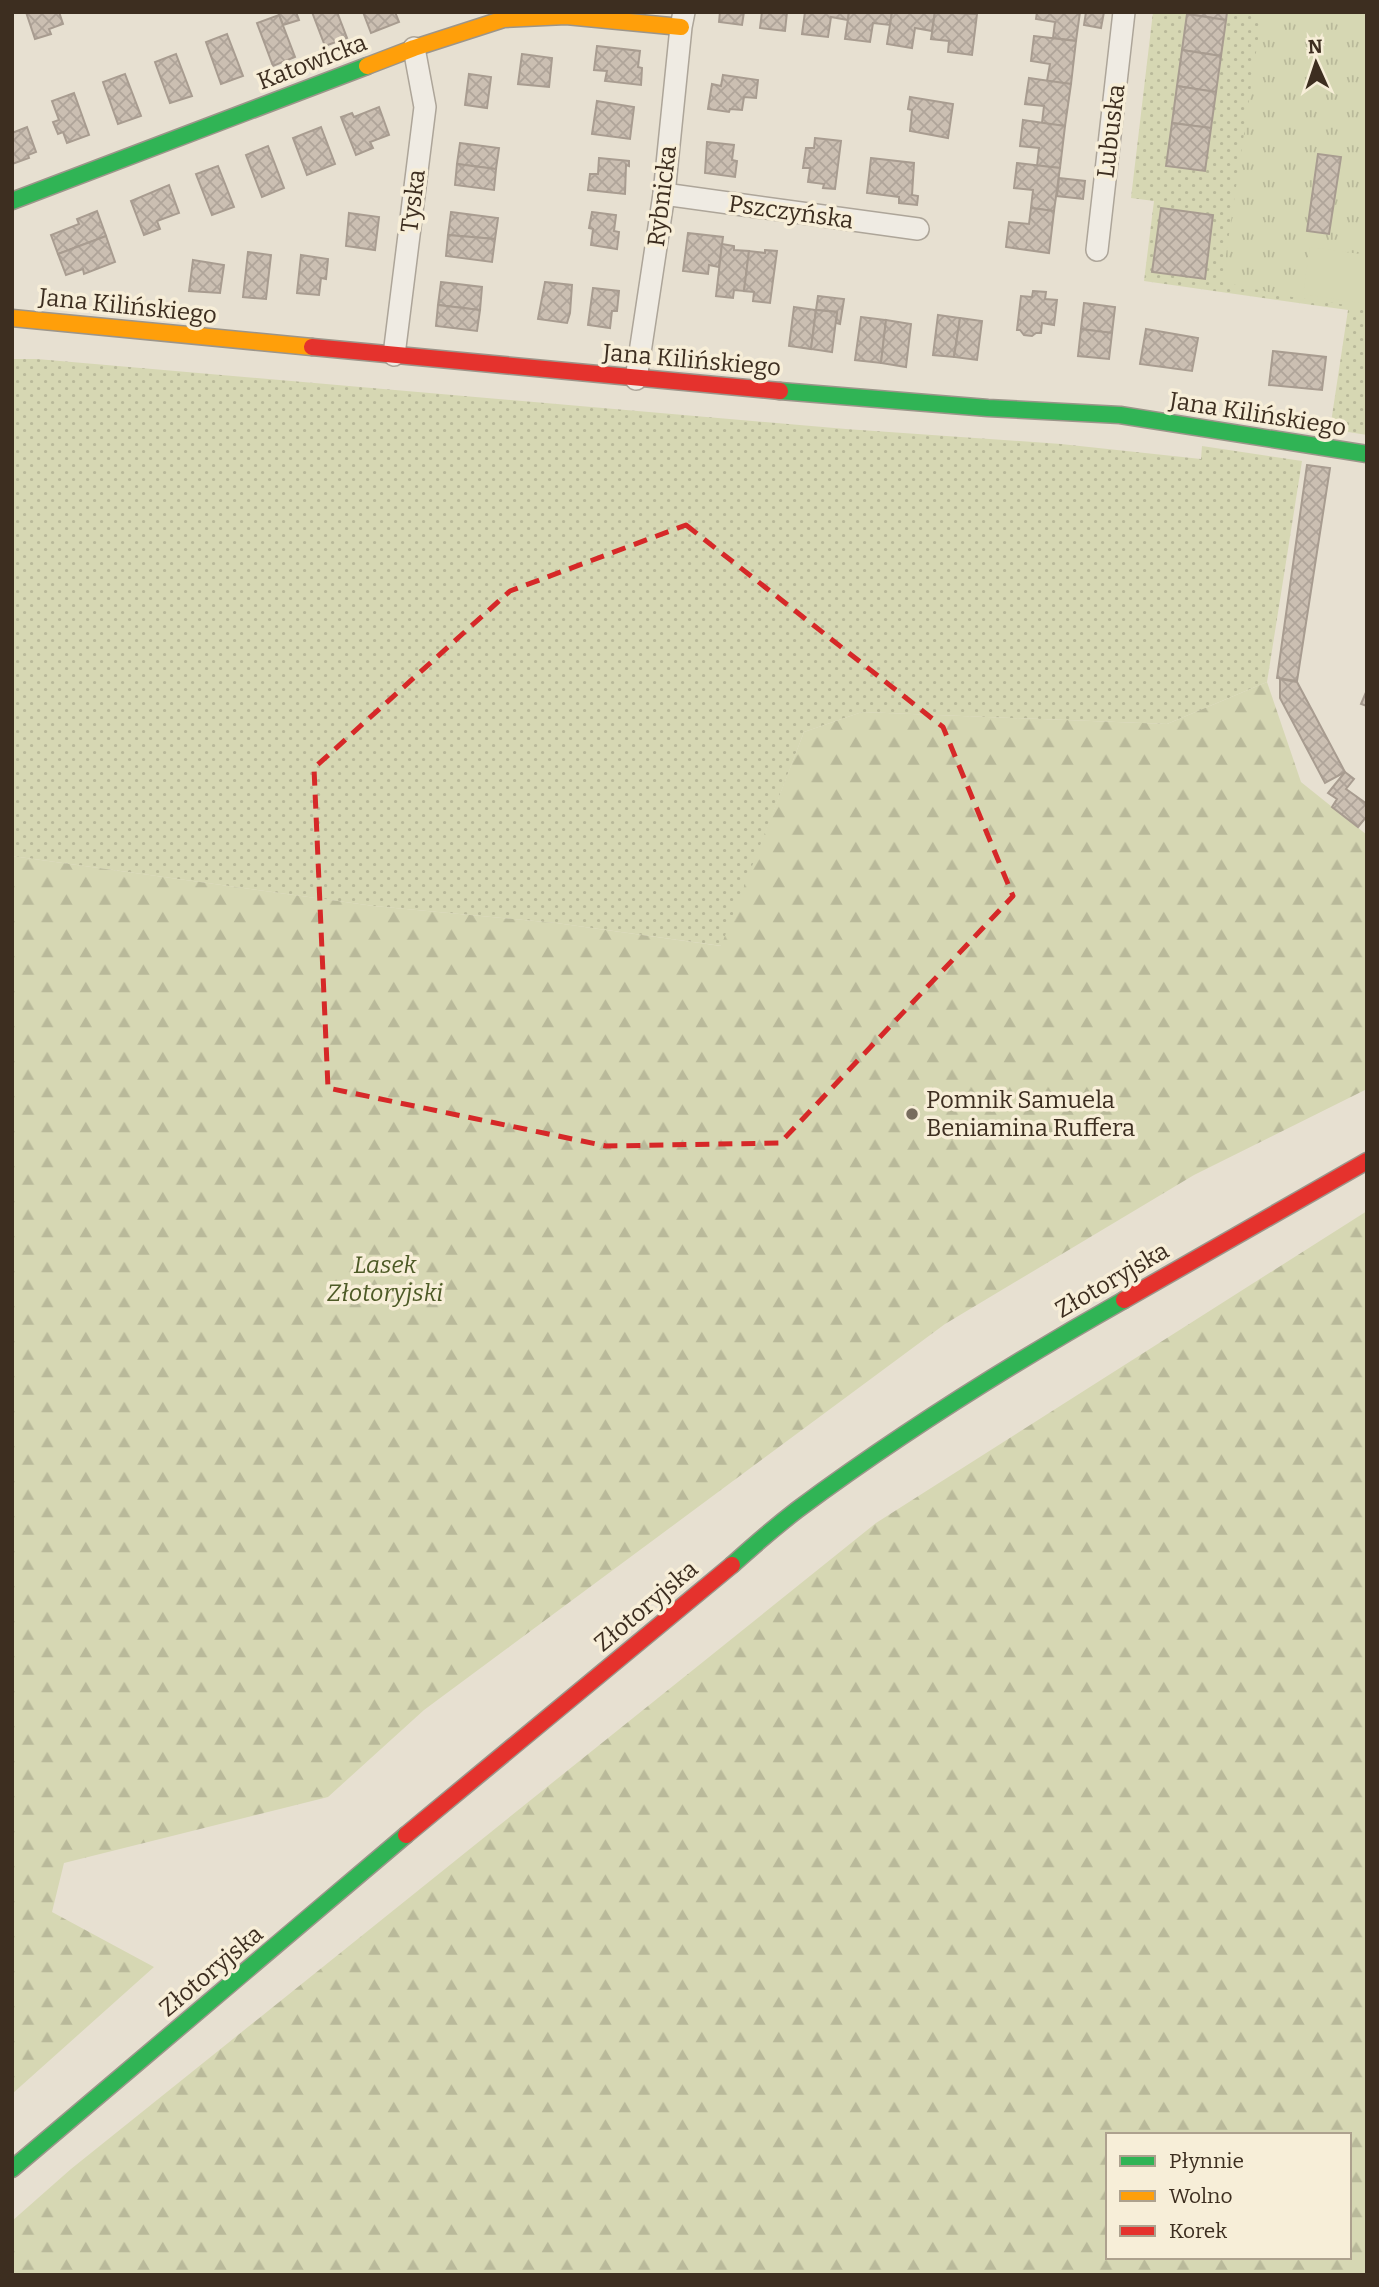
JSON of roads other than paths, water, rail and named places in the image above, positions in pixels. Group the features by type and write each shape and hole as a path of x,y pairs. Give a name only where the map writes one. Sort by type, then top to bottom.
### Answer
{"street":[{"name":"Lubuska","path":"1097,250 1124,12"},
{"name":"Katowicka","path":"12,201 414,48 504,19 566,16 683,20"},
{"name":"Rybnicka","path":"636,379 664,194 683,20"},
{"name":"Tyska","path":"394,355 425,107 414,48"},
{"name":"Pszczyńska","path":"664,194 918,229"},
{"name":"Jana Kilińskiego","path":"12,318 636,379 988,408 1120,415 1367,454"},
{"name":"Złotoryjska","path":"12,2169 465,1786 796,1511 931,1416 1065,1333 1367,1161"}],"place":[{"name":"Pomnik Samuela Beniamina Ruffera","path":"912,1114"}],"park label":[{"name":"Lasek Złotoryjski","path":"385,1279"}]}
